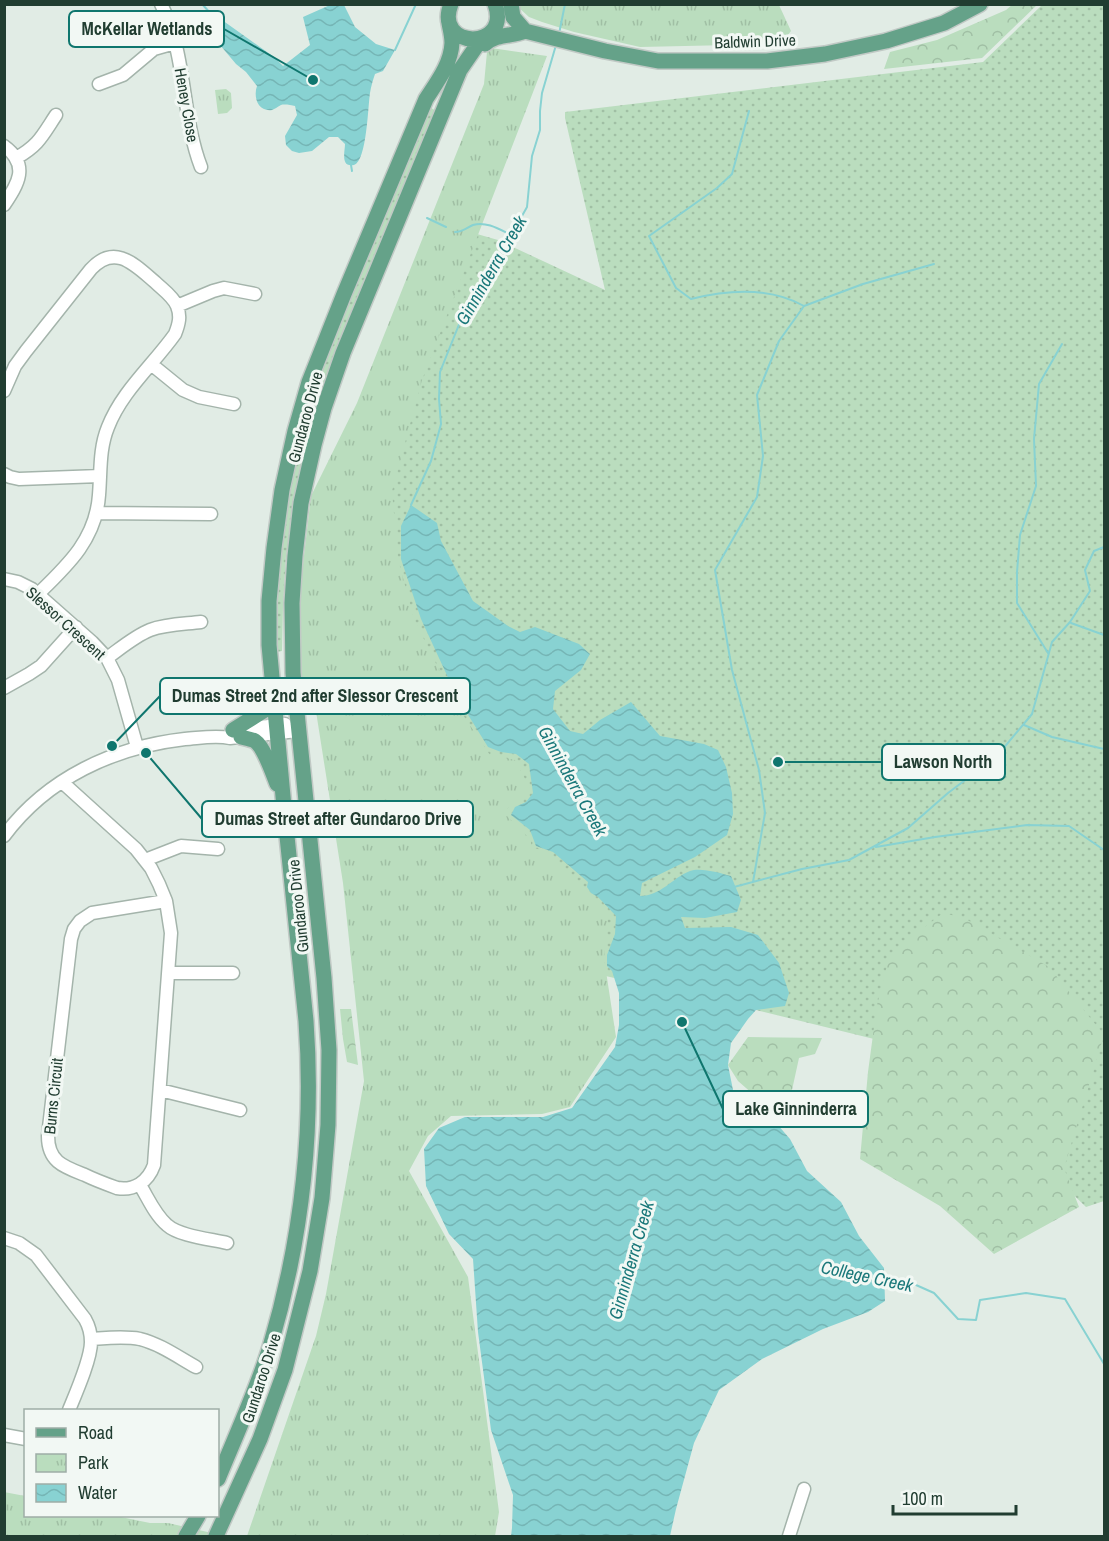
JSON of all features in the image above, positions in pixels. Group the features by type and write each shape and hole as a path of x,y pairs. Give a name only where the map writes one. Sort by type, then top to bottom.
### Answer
{"main road":[{"name":"Gundaroo Drive","path":"219,1477 269,1348 293,1250 307,1134 308,1048 269,645 269,601 282,490 309,382 426,99 442,74 450,54 452,41 448,16 451,4"},
{"name":"Baldwin Drive","path":"460,70 488,41 497,36 516,35 525,31 598,50 658,61 767,61 825,54 886,41 944,22 980,4"},
{"name":"Gundaroo Drive","path":"216,1536 260,1439 285,1370 310,1271 322,1198 328,1125 329,1050 324,978 297,727 292,649 294,580 302,503 324,408 343,353 460,70 482,38 489,34 496,24 499,5"},
{"path":"499,5 525,31"},
{"path":"449,23 456,34 466,39 482,38"},
{"path":"231,734 268,708 274,692"},
{"path":"231,734 255,741 261,748 272,769 284,807"},
{"path":"186,1536 197,1517"}],"street":[{"name":"Heney Close","path":"161,4 175,43 194,145 201,167"},
{"path":"99,84 123,75 154,49 175,43"},
{"path":"16,158 38,142 56,115"},
{"path":"4,146 16,158 20,176 4,205"},
{"path":"4,391 15,366 26,351 91,269 102,260 117,257 131,262 169,295 177,306 180,315 175,334 122,400 112,417 102,446 96,513 85,540 75,557 38,594"},
{"path":"177,306 224,288 255,294"},
{"path":"151,364 183,390 200,397 234,404"},
{"path":"4,474 19,479 100,476"},
{"path":"96,513 211,514"},
{"name":"Slessor Crescent","path":"4,579 25,585 38,594 107,658 118,680 137,747"},
{"path":"107,658 150,630 201,622"},
{"path":"4,688 41,666 76,627"},
{"path":"4,836 27,810 62,782 98,762 137,747 176,740 297,727"},
{"path":"62,782 145,860 166,901 171,933 154,1165 140,1185 159,1217 168,1226 180,1232 227,1243"},
{"path":"145,860 181,846 218,849"},
{"name":"Burns Circuit","path":"140,1185 126,1189 117,1188 63,1166 50,1150 48,1136 74,929 83,917 92,913 166,901"},
{"path":"168,973 232,973"},
{"path":"160,1090 240,1110"},
{"path":"4,1238 26,1246 41,1260 90,1328 89,1355 69,1409"},
{"path":"91,1339 138,1339 152,1343 196,1367"},
{"path":"4,1435 24,1439"},
{"path":"789,1536 804,1489"}],"green space":[{"path":"519,4 779,5 791,31 781,44 640,47 542,22 529,17 518,7"},
{"path":"1013,4 1037,5 982,58 884,69 890,52 937,40 1006,10"},
{"path":"1042,5 1104,5 1104,1201 1086,1207 927,1052 579,970 324,555 477,234 498,240 605,290 565,112 983,62"},
{"path":"491,48 547,56 422,380 392,491 398,559 414,619 457,706 490,755 515,760 531,790 503,812 531,840 531,847 541,850 608,917 604,958 616,1037 570,1107 542,1114 451,1116 428,1136 409,1171 468,1277 499,1512 495,1536 247,1536 316,1336 326,1294 364,1081 343,883 315,705 304,703 300,656 300,614 302,573 311,496 357,403 484,84 487,52"},
{"path":"226,89 231,93 232,108 227,113 218,114 215,90"},
{"path":"428,106 436,111 390,224 295,520 286,555 282,651 276,652 277,571 291,475 312,391"},
{"path":"943,913 964,918 1049,967 1104,1035 1064,1168 1079,1207 994,1254 940,1206 860,1159 877,1005 890,954"},
{"path":"340,1009 351,1009 358,1065 347,1062"},
{"path":"748,1037 822,1038 815,1054 799,1058 785,1122 738,1081 728,1065"},
{"path":"4,1492 24,1496 24,1517 121,1517 150,1523 168,1523 225,1536 5,1536"}],"water":[{"path":"330,5 344,5 355,27 376,44 395,50 383,71 375,74 371,85 362,154 354,165 345,162 345,144 338,137 329,137 312,151 299,153 292,151 286,145 285,136 297,115 295,106 282,105 267,110 260,106 256,99 257,86 220,45 212,20 212,15 215,15 283,66 310,45 303,17"},
{"path":"411,505 437,523 441,541 473,601 520,632 535,627 579,644 590,654 581,670 555,691 553,709 570,731 583,734 600,720 631,702 660,736 704,744 718,750 726,767 732,793 733,814 727,835 695,857 642,883 640,896 654,893 694,870 731,876 741,900 737,912 705,918 681,917 685,928 731,927 758,935 779,963 789,993 785,1006 756,1010 731,1043 728,1065 733,1090 764,1109 790,1139 807,1171 841,1202 859,1236 884,1268 885,1301 868,1312 823,1329 762,1359 719,1390 694,1443 670,1536 511,1536 513,1495 491,1430 478,1332 473,1259 449,1234 426,1186 424,1149 439,1128 465,1117 543,1117 572,1108 615,1047 619,1025 619,993 612,971 607,966 607,955 615,934 616,916 591,893 587,887 588,882 553,852 536,846 530,830 511,815 515,807 526,802 533,793 529,764 516,754 488,747 457,697 421,619 401,559 401,526"}],"waterway":[{"path":"202,4 212,15"},
{"path":"395,50 416,4"},
{"name":"Ginninderra Creek","path":"559,34 565,4"},
{"name":"Ginninderra Creek","path":"411,505 431,461 441,424 440,372 466,307 527,207 532,156 540,130 542,93 556,45"},
{"path":"749,111 732,174 717,188 649,236 676,288 691,299 748,292 777,296 804,306"},
{"path":"351,165 352,171"},
{"path":"427,218 446,227"},
{"path":"455,232 483,224 511,235"},
{"path":"753,882 765,813 759,770 732,670 715,570 757,497 763,456 757,395 779,341 804,306 863,284 934,264"},
{"path":"1048,653 1017,603 1017,572 1020,535 1036,486 1034,439 1039,384 1062,344"},
{"path":"734,887 802,869 849,860 908,828 948,793 997,756 1032,714 1052,642 1070,622 1090,591 1085,570 1094,551 1104,547"},
{"path":"1071,623 1104,635"},
{"path":"1024,725 1052,737 1104,749"},
{"path":"876,847 1027,825 1069,826 1104,850"},
{"name":"College Creek","path":"883,1279 916,1285 934,1293 958,1319 976,1320 980,1300 1026,1293 1065,1299 1104,1364"}],"place":[{"name":"McKellar Wetlands","path":"313,80"},
{"name":"Dumas Street 2nd after Slessor Crescent","path":"112,746"},
{"name":"Dumas Street after Gundaroo Drive","path":"146,753"},
{"name":"Lawson North","path":"778,762"},
{"name":"Lake Ginninderra","path":"682,1022"}]}
